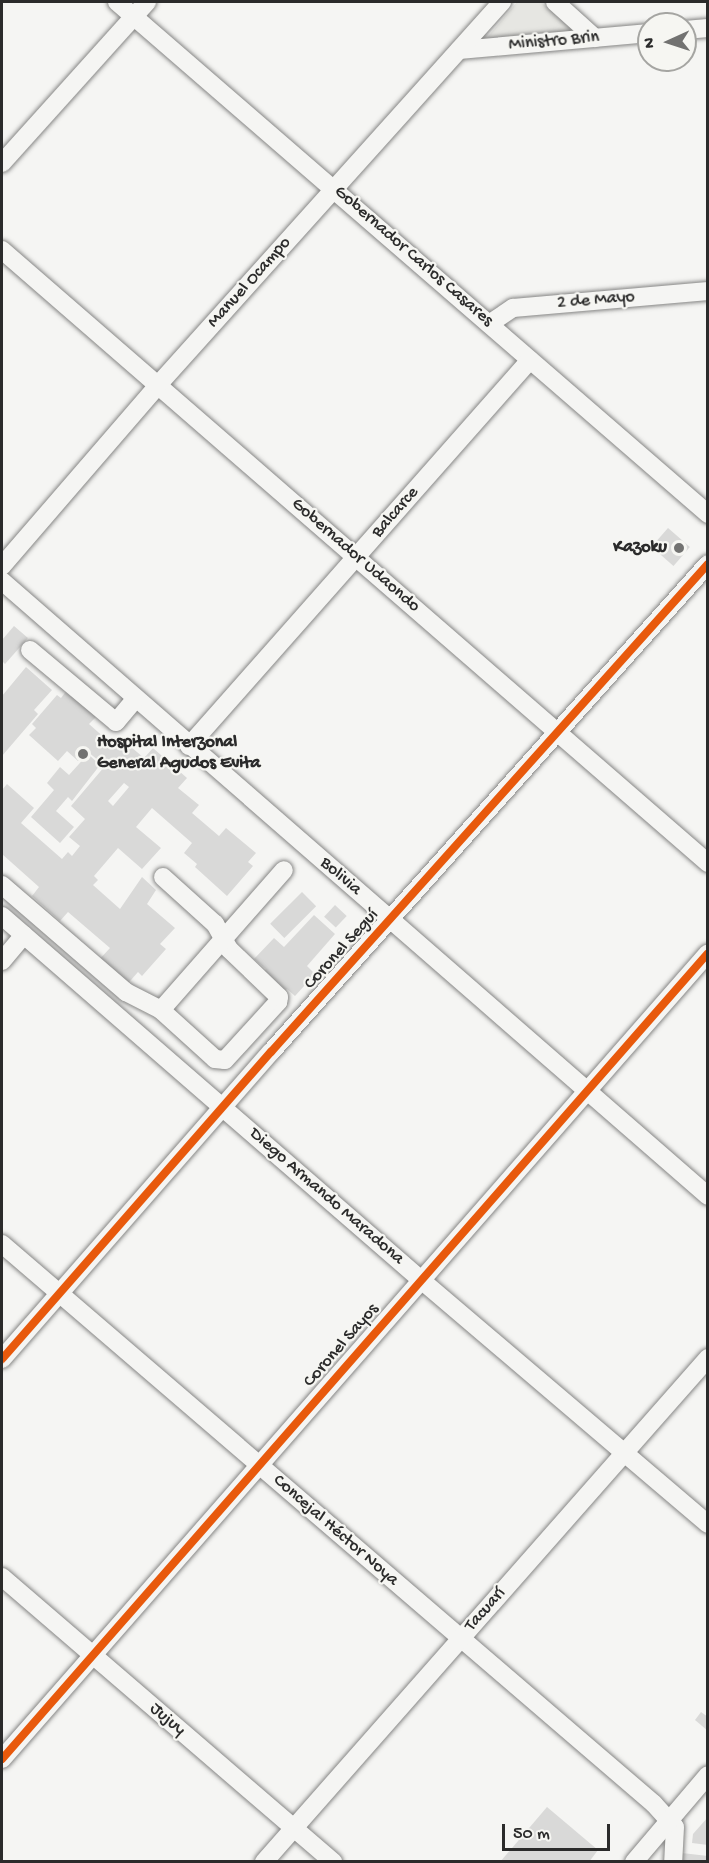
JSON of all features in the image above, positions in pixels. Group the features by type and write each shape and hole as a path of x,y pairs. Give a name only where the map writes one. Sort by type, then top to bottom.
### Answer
{"street":[{"name":"Gobernador Carlos Casares","path":"117,2 708,514"},
{"path":"2,163 147,2"},
{"name":"Manuel Ocampo","path":"2,566 158,385 501,2"},
{"path":"555,2 595,38"},
{"name":"Ministro Brin","path":"459,50 637,34"},
{"name":"Gobernador Udaondo","path":"2,250 708,863"},
{"name":"2 de Mayo","path":"489,324 513,308 708,291"},
{"name":"Balcarce","path":"189,746 357,559 530,360"},
{"name":"Coronel Seguí","path":"2,1359 222,1107 708,564"},
{"name":"Bolivia","path":"2,581 708,1196"},
{"path":"30,650 116,722 135,699"},
{"path":"161,1010 284,870"},
{"path":"2,885 136,998 161,1010 220,1061 229,1058 279,998 229,949 215,924 163,877"},
{"name":"Diego Armando Maradona","path":"2,915 420,1279 708,1524"},
{"path":"2,961 24,935"},
{"name":"Coronel Sayos","path":"2,1760 420,1279 708,954"},
{"path":"120,1016 136,998"},
{"path":"250,1034 271,1052"},
{"name":"Concejal Héctor Noya","path":"2,1244 669,1818"},
{"name":"Tacuarí","path":"264,1862 708,1358"},
{"name":"Jujuy","path":"2,1577 333,1862"},
{"path":"634,1862 669,1818 708,1775"},
{"path":"669,1818 675,1827 673,1862"}],"shaded area":[{"path":"517,2 541,2 576,33 486,39"}],"building":[{"path":"668,528 690,547 673,566 652,547"},
{"path":"14,626 28,638 5,664 2,661 2,640"},
{"path":"26,667 52,690 34,710 38,714 2,756 2,696"},
{"path":"67,690 97,716 89,724 116,748 123,740 144,758 153,748 187,778 178,788 199,805 192,813 219,836 226,828 256,853 248,862 253,866 227,896 195,867 197,864 184,853 192,843 152,808 136,827 161,848 142,869 118,848 94,876 98,880 93,885 120,909 142,877 156,890 147,904 175,928 160,944 166,949 142,976 138,972 124,988 96,963 110,948 68,912 60,921 32,896 39,887 2,854 2,790 7,784 34,808 21,823 62,859 68,852 72,856 80,846 69,837 85,819 71,806 105,766 87,751 78,761 67,751 58,761 29,735 36,728 32,724 57,695 61,698","holes":["124,783 129,787 113,806 108,801"]},
{"path":"88,754 100,765 72,801 68,797 56,811 74,827 60,843 31,817 54,790 47,783 60,767 69,775"},
{"path":"302,892 316,906 284,938 270,924"},
{"path":"335,905 347,916 336,928 324,917"},
{"path":"314,915 335,934 307,966 315,974 295,996 287,989 284,992 263,973 266,969 254,959 274,938 284,947"},
{"path":"701,1712 708,1717 708,1731 695,1720"},
{"path":"547,1807 598,1850 589,1862 500,1862"},
{"path":"708,1817 708,1845 692,1843 693,1834"},
{"path":"682,1853 708,1856 708,1862 681,1862"}],"cycle path":[{"path":"2,1359 271,1052 708,564"},
{"path":"2,1759 708,953"}],"place":[{"name":"Kazoku","path":"679,548"},
{"name":"Hospital Interzonal General Agudos Evita","path":"83,754"}]}
